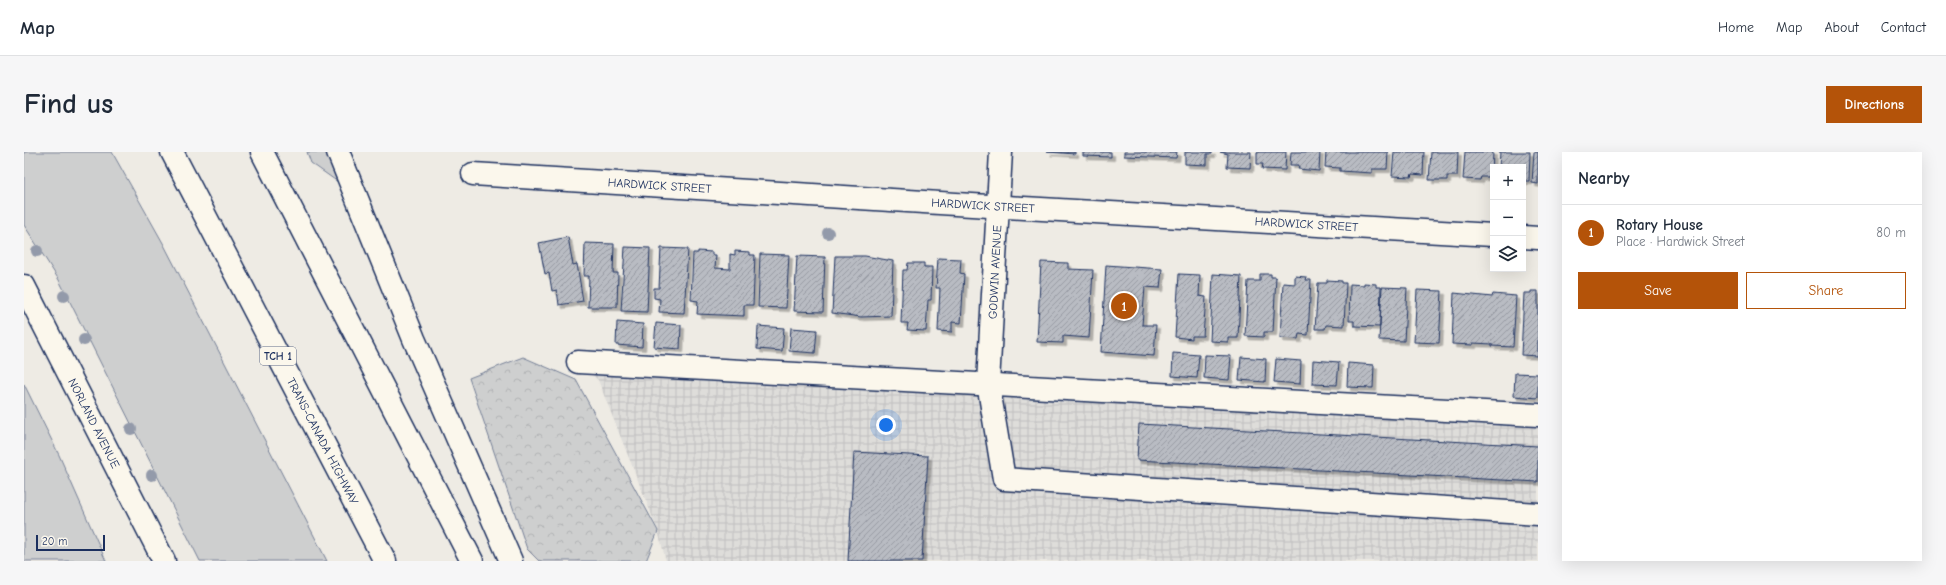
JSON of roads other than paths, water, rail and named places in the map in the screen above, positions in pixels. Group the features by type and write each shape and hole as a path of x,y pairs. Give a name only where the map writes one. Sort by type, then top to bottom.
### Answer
{"main road":[{"name":"TRANS-CANADA HIGHWAY","path":"172,152 385,561"},
{"path":"262,152 472,561"},
{"path":"338,152 414,339 511,561"},
{"name":"GODWIN AVENUE","path":"1002,152 989,387 1004,479 1538,514"},
{"name":"HARDWICK STREET","path":"473,174 1490,235"},
{"path":"1526,237 1538,238"},
{"name":"NORLAND AVENUE","path":"24,286 164,561"},
{"path":"578,362 989,387 1538,414"}],"place":[{"name":"Rotary House","path":"1124,306"}]}
